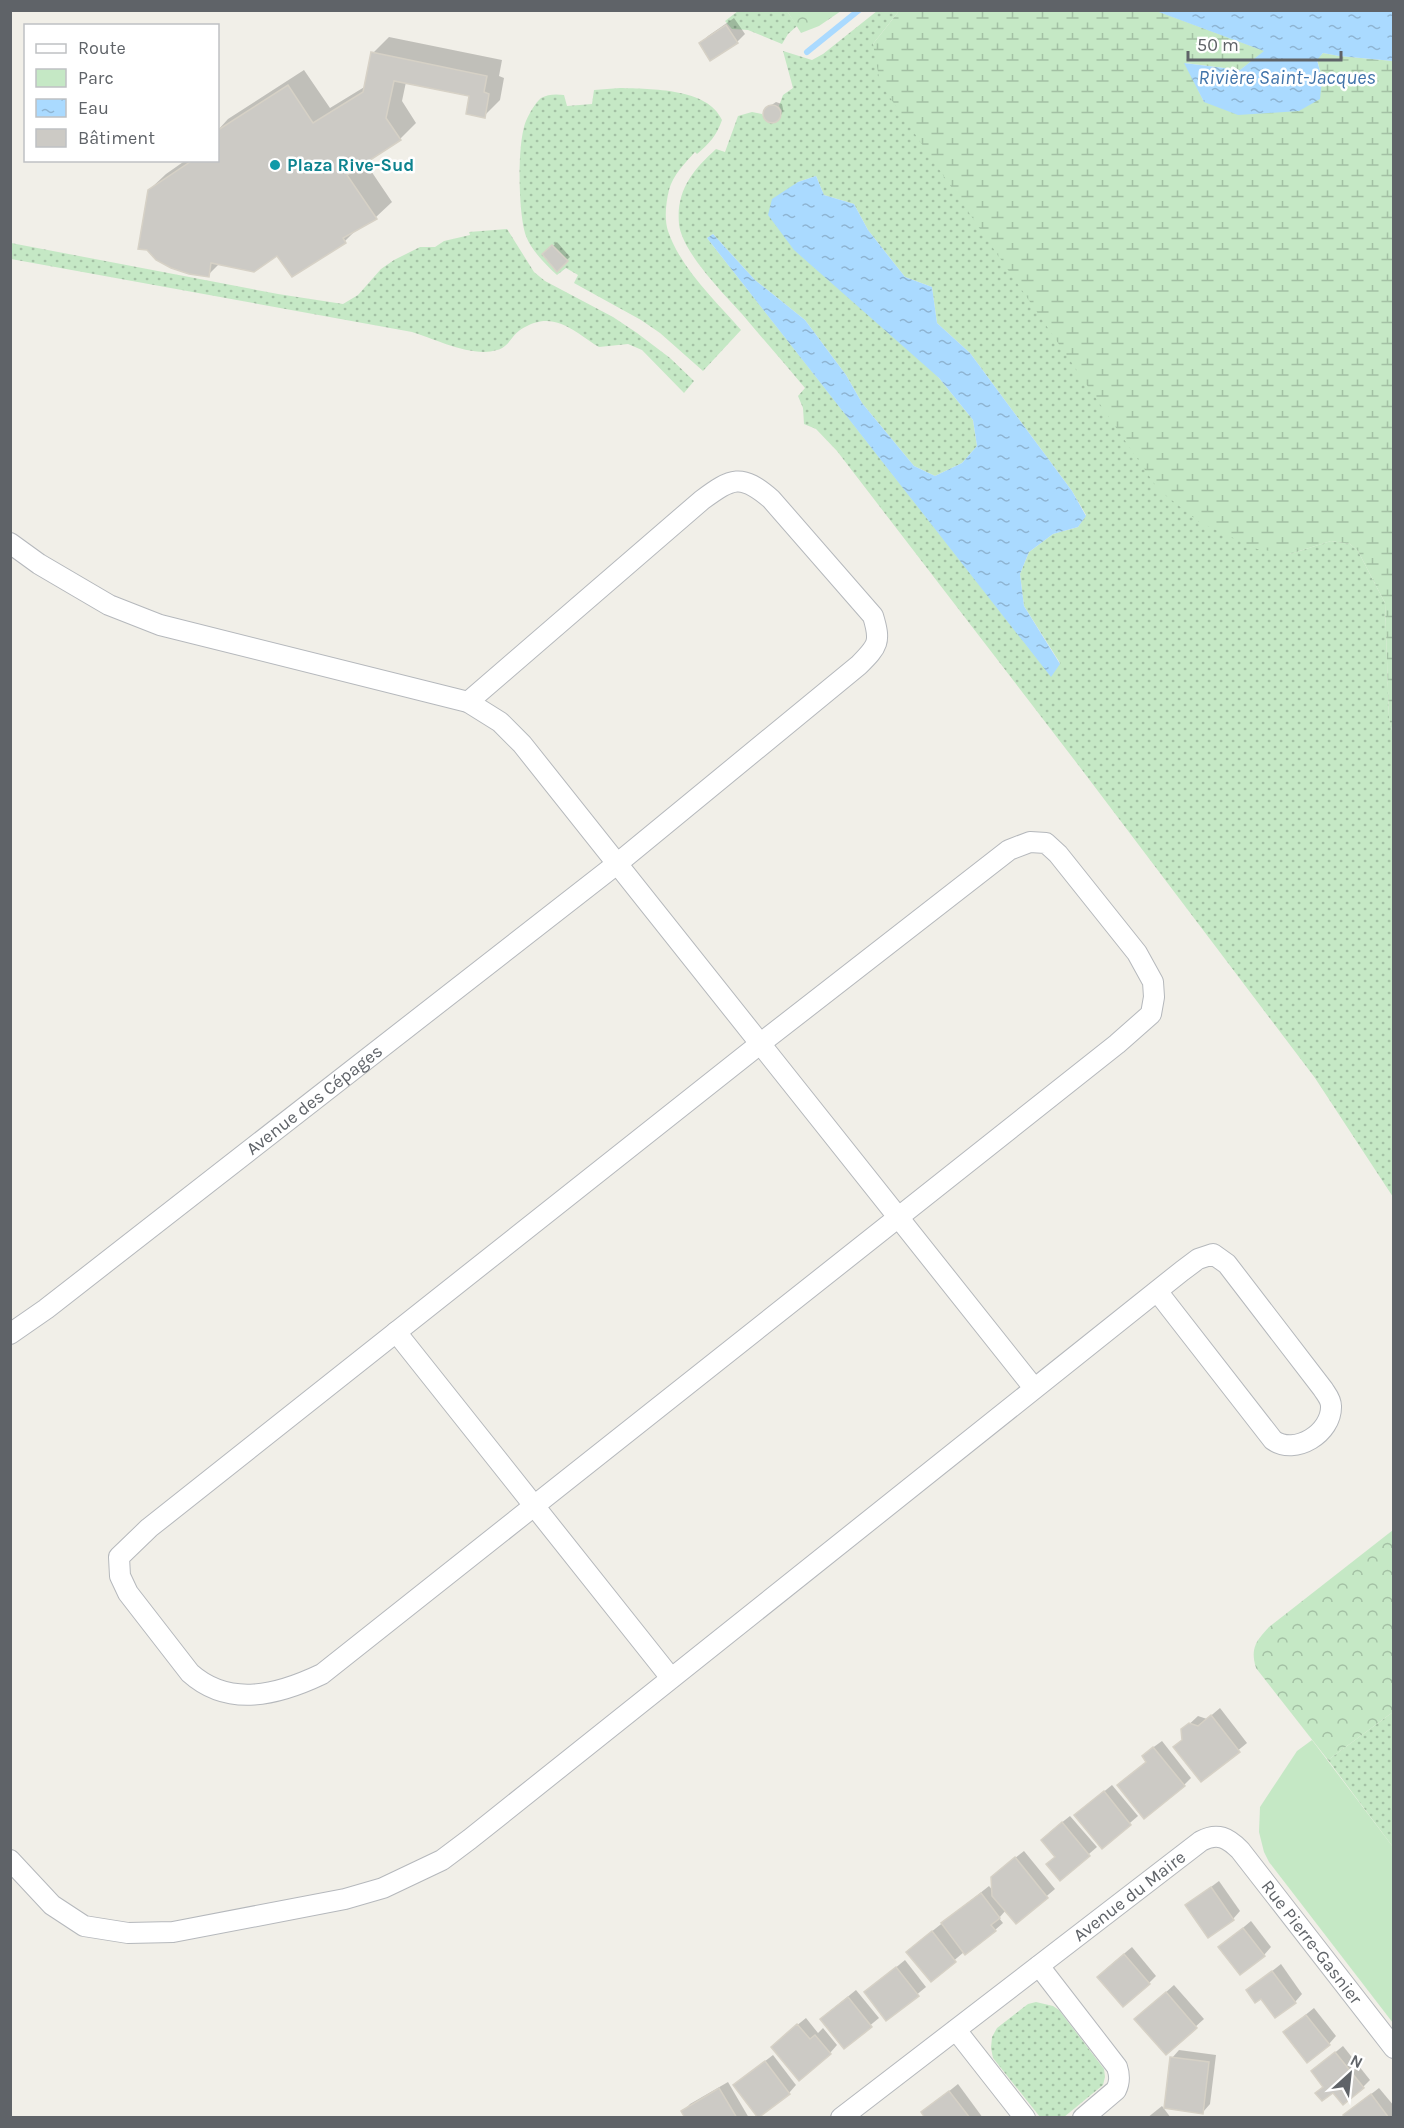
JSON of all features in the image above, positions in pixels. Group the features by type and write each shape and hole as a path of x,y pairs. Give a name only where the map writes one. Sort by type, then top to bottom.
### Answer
{"street":[{"name":"Avenue des Cépages","path":"10,1334 46,1309 618,863 859,665 876,647 878,633 873,616 771,499 756,486 741,481 722,486 702,500 468,702"},
{"path":"10,543 39,564 109,605 160,625 468,702 500,722 522,744 618,863 1034,1388"},
{"path":"1030,842 1046,843 1058,854 1137,953 1153,982 1154,997 1150,1014 1117,1044 898,1218 322,1674 280,1690 251,1695 217,1690 201,1682 177,1659 128,1593 120,1576 119,1557 149,1528 761,1043 1009,850 1030,842"},
{"path":"10,1860 52,1905 84,1926 128,1932 173,1932 345,1899 383,1888 442,1860 1034,1388 1157,1291 1204,1256 1213,1254 1220,1257 1330,1399 1331,1407 1325,1426 1319,1433 1299,1445 1280,1445 1273,1440 1157,1291"},
{"path":"396,1332 671,1678"},
{"name":"Avenue du Maire","path":"841,2118 1201,1841 1219,1836 1227,1838"},
{"name":"Rue Pierre-Gasnier","path":"1227,1838 1240,1850 1394,2048"},
{"path":"1039,1966 1117,2067 1119,2073 1119,2085 1116,2090 1083,2118"},
{"path":"956,2030 1025,2118"}],"green space":[{"path":"738,11 787,11 797,26 782,44 748,30 732,29 725,21"},
{"path":"787,11 841,11 819,26 801,33"},
{"path":"877,11 899,11 873,44 1290,554 1331,541 1350,544 1358,551 1385,603 1389,718 1393,735 1393,1197 1315,1078 1079,766 837,451 816,429 804,424 803,408 798,396 805,388 715,284 687,247 679,224 679,212 683,191 693,173 716,149 725,152 738,116 752,112 762,114 765,120 772,123 779,119 782,111 779,106 783,95 793,88 783,51 812,60 823,54","holes":["816,176 824,195 854,204 868,230 905,277 932,287 937,323 970,353 1072,491 1086,515 1078,527 1053,534 1029,552 1020,574 1024,606 1060,663 1051,676 707,238 713,234 755,280 805,320 846,375 862,403 914,466 935,476 962,463 977,446 973,420 939,378 798,182"]},
{"path":"899,11 1157,11 1265,51 1240,70 1185,63 1204,102 1322,79 1317,59 1323,53 1393,61 1393,735 1389,718 1385,603 1358,551 1350,544 1331,541 1290,554 1257,549 1199,522 1158,489 880,83 873,44"},
{"path":"620,88 662,90 692,96 715,109 722,120 709,143 697,154 695,152 676,174 669,190 666,210 668,231 681,258 700,284 741,330 703,371 660,333 641,320 574,283 578,275 566,268 557,275 535,252 523,226 520,178 521,145 526,121 532,109 541,98 549,95 564,95 567,106 592,104 594,90"},
{"path":"507,229 534,272 545,281 613,317 670,358 694,381 684,393 642,350 628,344 599,347 571,329 553,321 532,324 520,330 501,349 477,352 454,347 412,332 11,259 11,243 278,294 343,304 358,295 381,269 420,247 435,247 444,241 470,235 469,232"},
{"path":"1393,1530 1393,1712 1328,1760 1256,1668 1255,1645 1269,1627"},
{"path":"1393,1712 1393,1847 1328,1760"},
{"path":"1312,1740 1393,1847 1393,2023 1269,1862 1264,1852 1259,1832 1260,1807 1297,1751"},
{"path":"1036,2002 1053,2006 1059,2010 1104,2069 1103,2085 1064,2117 1040,2117 993,2058 992,2037 997,2028 1028,2004"}],"water":[{"name":"Rivière Saint-Jacques","path":"1156,11 1393,11 1393,61 1323,53 1317,60 1322,79 1320,99 1299,111 1238,115 1204,102 1184,63 1240,70 1264,51"},
{"path":"816,176 824,195 854,204 868,230 905,277 932,287 937,323 970,353 1072,491 1086,516 1078,527 1053,534 1029,552 1020,574 1024,606 1060,664 1051,677 707,238 713,234 755,280 805,320 846,375 862,403 914,466 935,476 962,463 977,446 973,420 939,378 794,250 768,215 772,199 798,182"}],"building":[{"path":"726,25 738,43 710,61 699,43"},
{"name":"Plaza Rive-Sud","path":"371,52 487,76 484,92 489,94 485,118 466,114 469,96 394,81 386,118 401,140 347,175 377,219 343,238 346,243 292,277 277,256 254,272 211,263 209,277 171,268 156,260 147,250 138,249 148,190 190,162 219,162 219,129 288,85 313,123 363,92"},
{"path":"772,105 778,108 781,114 778,120 772,123 766,120 763,114 766,108"},
{"path":"552,245 568,261 557,272 542,254"},
{"path":"1211,1715 1240,1752 1201,1782 1173,1747 1182,1740 1181,1729 1189,1723 1198,1726"},
{"path":"1153,1747 1185,1786 1144,1819 1117,1785 1146,1762 1142,1756"},
{"path":"1104,1791 1131,1825 1102,1849 1074,1815"},
{"path":"1062,1822 1090,1856 1060,1881 1046,1864 1055,1857 1041,1840"},
{"path":"1015,1857 1048,1898 1016,1924 992,1896 991,1877"},
{"path":"1211,1887 1234,1920 1208,1938 1185,1905"},
{"path":"981,1893 1000,1918 991,1925 996,1931 965,1955 941,1923"},
{"path":"1243,1928 1265,1956 1240,1975 1218,1947"},
{"path":"932,1931 956,1962 931,1982 906,1952"},
{"path":"1124,1954 1150,1984 1123,2007 1097,1977"},
{"path":"896,1967 919,1996 886,2021 864,1992"},
{"path":"1272,1971 1296,2003 1275,2018 1261,1999 1255,2003 1246,1990"},
{"path":"1166,1992 1197,2028 1166,2055 1134,2019"},
{"path":"848,1997 872,2027 844,2049 820,2019"},
{"path":"1306,2015 1330,2045 1307,2063 1283,2032"},
{"path":"797,2024 810,2039 815,2035 831,2054 799,2081 771,2047"},
{"path":"1335,2052 1364,2088 1343,2105 1333,2093 1322,2101 1315,2093 1323,2087 1311,2071"},
{"path":"1170,2057 1209,2062 1203,2114 1164,2108"},
{"path":"765,2061 790,2094 758,2118 733,2085"},
{"path":"719,2088 737,2118 685,2118 681,2111"},
{"path":"949,2091 970,2118 925,2118 921,2112"},
{"path":"1371,2094 1389,2118 1344,2118 1343,2115"}],"waterway":[{"path":"807,52 859,10"}],"place":[{"name":"Plaza Rive-Sud","path":"275,165"}]}
